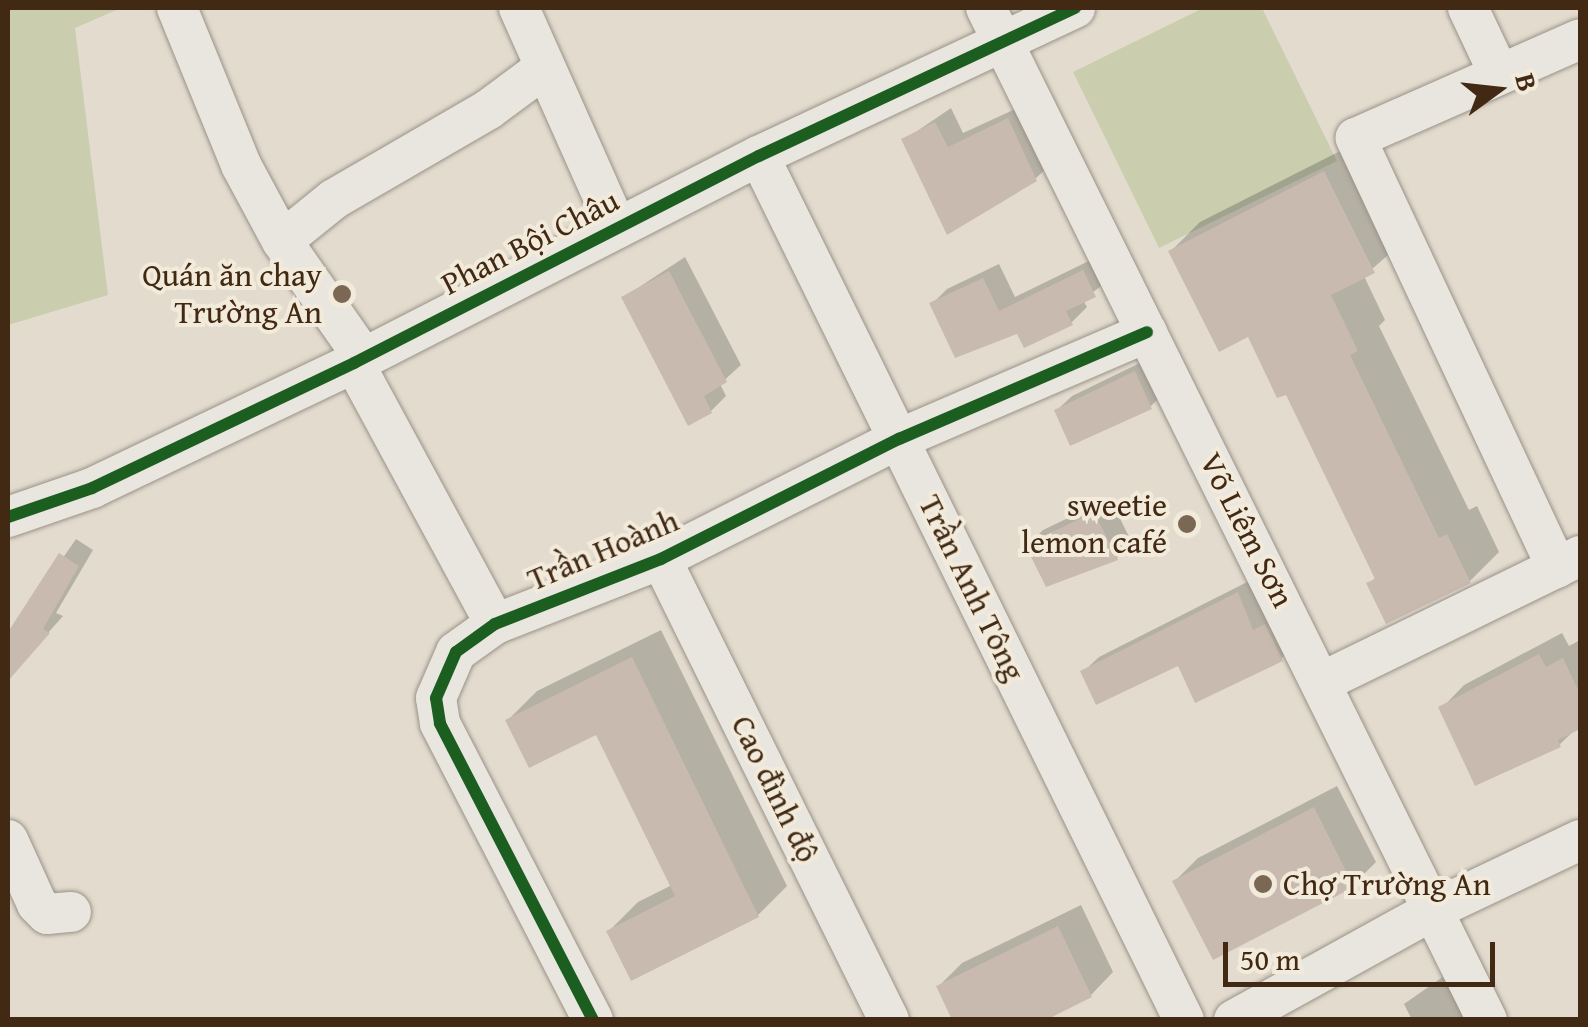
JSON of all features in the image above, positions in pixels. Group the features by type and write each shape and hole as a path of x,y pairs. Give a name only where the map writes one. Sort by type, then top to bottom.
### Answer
{"street":[{"path":"177,8 240,164 282,241 359,360 495,624"},
{"path":"519,8 617,228"},
{"name":"Phan Bội Châu","path":"8,517 92,488 359,360 760,156 994,25 1075,8"},
{"path":"1468,8 1499,74"},
{"name":"Võ Liêm Sơn","path":"994,25 1324,681 1487,1020"},
{"path":"1324,681 1569,562 1356,138 1580,38"},
{"path":"282,241 334,199 488,109 543,69"},
{"name":"Trần Anh Tông","path":"760,156 1184,1020"},
{"name":"Trần Hoành","path":"593,1020 440,723 436,698 456,652 495,624 661,559 899,439 1146,332"},
{"name":"Cao đình độ","path":"661,559 890,1020"},
{"path":"8,840 37,904 48,914 72,912"},
{"path":"1234,1020 1435,909 1580,840"}],"green space":[{"path":"8,8 121,8 75,28 108,295 8,325"},
{"path":"1203,8 1262,8 1337,161 1159,248 1073,72"}],"building":[{"path":"1008,118 1037,181 947,235 901,139 935,122 948,147"},
{"path":"1324,171 1375,273 1331,295 1358,351 1350,355 1439,538 1447,534 1471,583 1386,624 1366,583 1375,579 1286,395 1277,398 1248,337 1219,352 1168,251"},
{"path":"1083,270 1096,297 1066,311 1073,325 1024,348 1017,334 955,358 929,303 983,278 999,311"},
{"path":"669,271 727,382 704,396 712,413 688,426 621,297"},
{"path":"1135,371 1152,409 1070,446 1054,410"},
{"path":"1094,512 1118,560 1046,587 1025,545"},
{"path":"59,553 79,566 43,629 50,633 8,681 8,632"},
{"path":"1238,592 1253,630 1265,624 1283,661 1195,703 1178,666 1096,705 1080,671"},
{"path":"1539,654 1546,667 1563,658 1580,694 1580,729 1558,740 1561,747 1475,786 1438,707"},
{"path":"632,657 759,917 631,981 606,931 675,896 596,735 529,768 505,720"},
{"name":"Chợ Trường An","path":"1314,807 1354,887 1213,960 1172,881"},
{"path":"1058,926 1092,997 1046,1020 952,1020 936,986"}],"cycle path":[{"path":"8,517 92,488 354,363 759,156 1075,8"},
{"path":"593,1020 440,723 436,698 456,652 495,624 661,559 899,439 1147,332"}],"place":[{"name":"Quán ăn chay Trường An","path":"342,294"},
{"name":"sweetie lemon café","path":"1187,524"},
{"name":"Chợ Trường An","path":"1263,884"}]}
